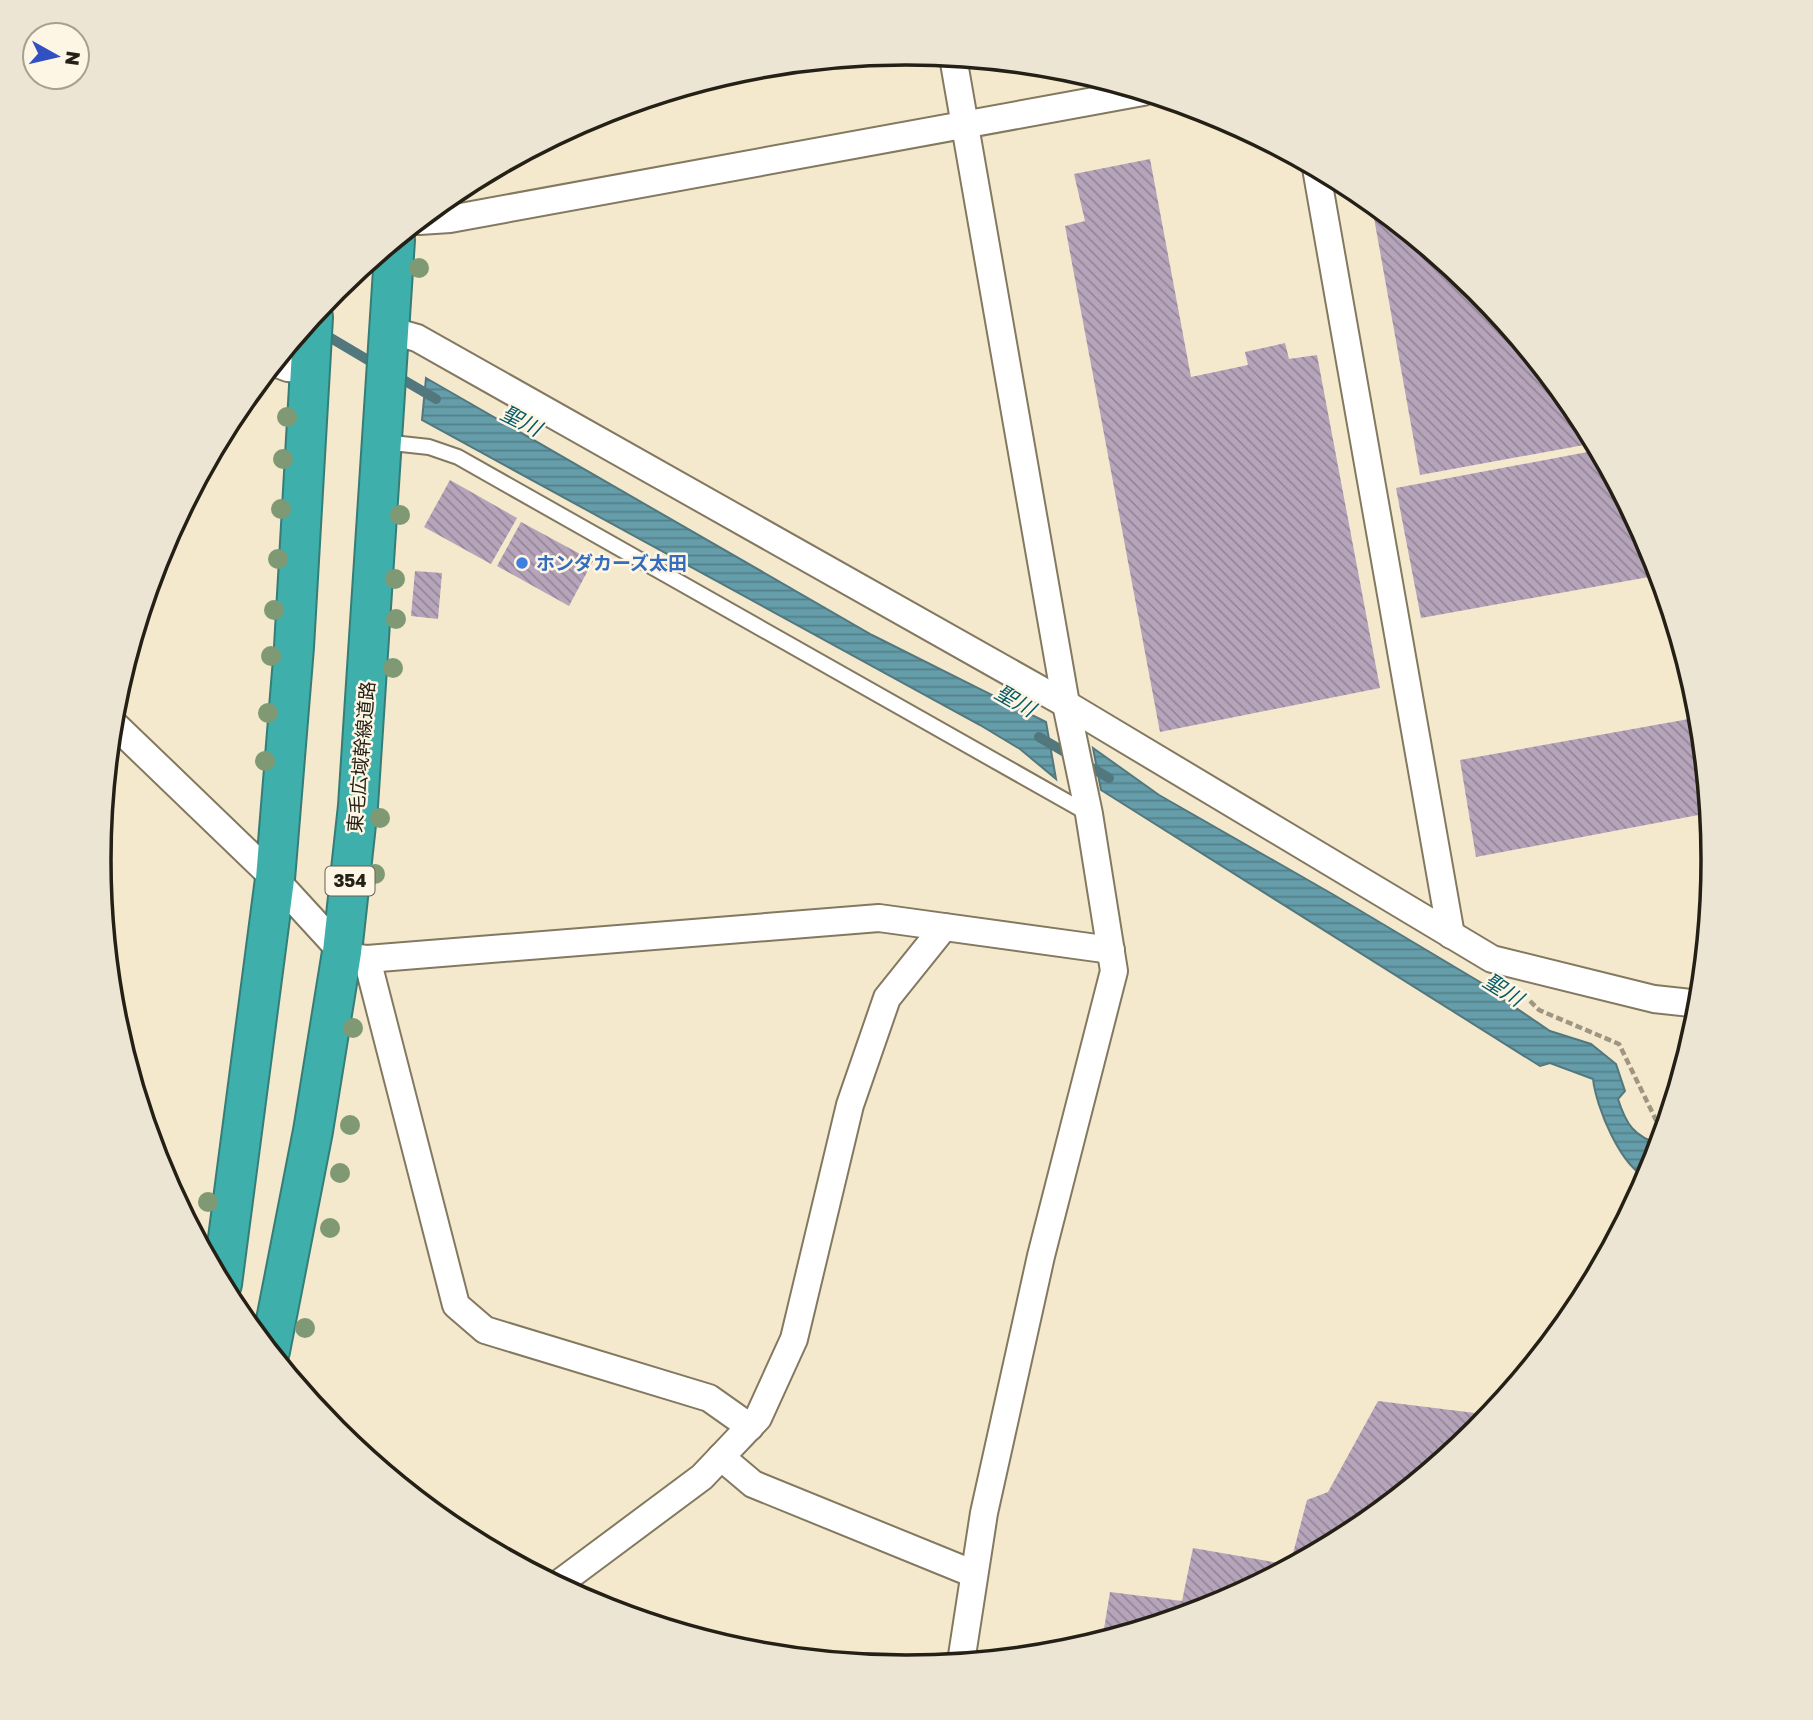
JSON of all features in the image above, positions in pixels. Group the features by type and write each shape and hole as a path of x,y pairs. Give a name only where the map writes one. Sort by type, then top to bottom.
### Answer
{"highway":[{"name":"東毛広域幹線道路","path":"272,1339 313,1131 354,956 358,806 394,252"},
{"path":"224,1268 258,1027 275,879 294,647 299,366 307,339"}],"street":[{"path":"955,66 1066,704 1089,814 1114,971 1041,1256 984,1513 962,1654"},
{"path":"435,220 1124,96"},
{"path":"1318,180 1451,935"},
{"path":"388,337 417,338 1066,704 1492,959 1654,999 1688,1003"},
{"path":"122,732 354,956 456,1305 485,1330 709,1398 750,1427"},
{"path":"354,956 879,918 1111,950"},
{"path":"566,1578 702,1477 758,1418 794,1339 850,1105 887,998 944,927"},
{"path":"721,1457 753,1484 975,1574"}],"lane":[{"path":"382,424 429,447 458,457 1089,814"}],"path":[{"path":"1492,959 1539,1010 1619,1044 1658,1121"}],"water":[{"path":"426,378 872,635 1046,722 1056,779 1020,749 980,725 422,420"},
{"path":"1093,748 1159,795 1485,985 1491,985 1491,991 1550,1031 1591,1044 1616,1064 1625,1091 1618,1099 1624,1116 1637,1133 1650,1141 1638,1172 1628,1162 1612,1135 1599,1105 1593,1079 1550,1063 1540,1066 1101,790"}],"building":[{"path":"1150,159 1191,377 1248,365 1245,352 1285,343 1289,359 1317,355 1380,688 1160,732 1065,226 1085,221 1074,174"},
{"path":"1374,217 1431,262 1469,298 1537,376 1585,445 1420,475"},
{"path":"1589,452 1620,508 1649,577 1421,618 1396,488"},
{"path":"450,480 517,518 491,564 424,527"},
{"path":"521,522 593,561 569,606 497,566"},
{"path":"415,571 442,573 438,619 411,616"},
{"path":"1688,719 1700,815 1476,857 1460,760"},
{"path":"1378,1401 1477,1413 1431,1458 1391,1491 1293,1555 1307,1500 1328,1492"},
{"path":"1193,1548 1278,1563 1211,1595 1104,1630 1110,1592 1182,1601"}],"waterway":[{"name":"聖川","path":"319,331 378,366"},
{"name":"聖川","path":"395,375 436,399"},
{"name":"聖川","path":"1039,737 1109,778"}],"place":[{"name":"ホンダカーズ太田","path":"522,563"}]}
